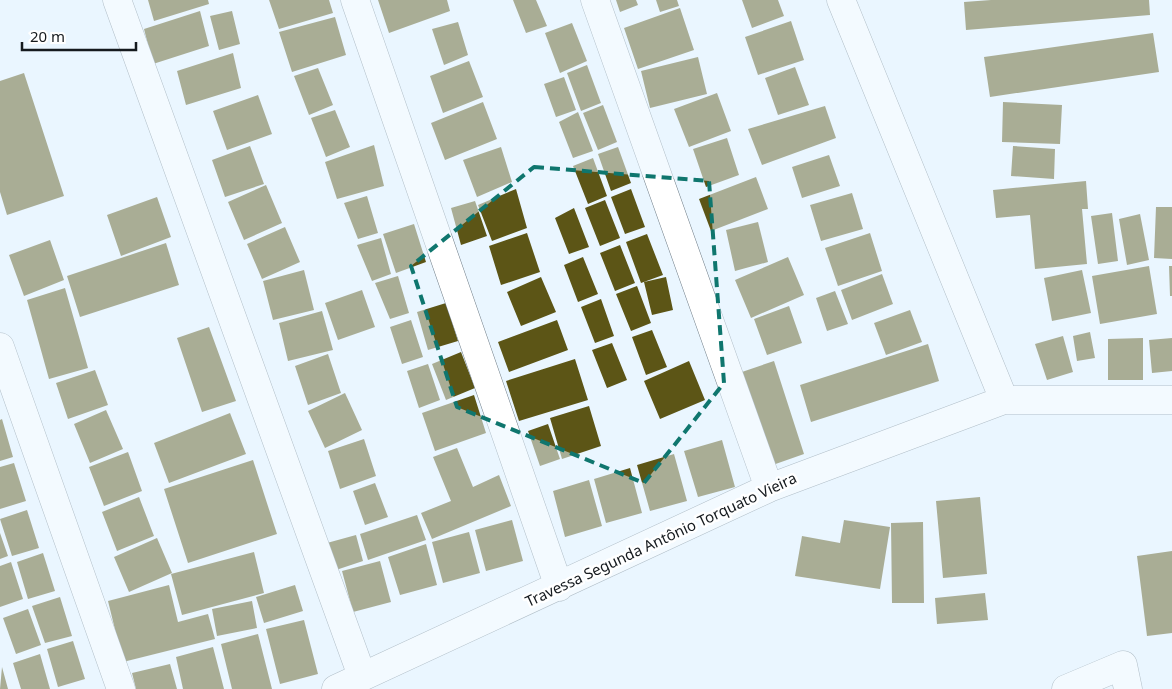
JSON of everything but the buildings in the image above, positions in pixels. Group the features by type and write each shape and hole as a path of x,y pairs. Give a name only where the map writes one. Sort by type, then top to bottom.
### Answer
{"street":[{"path":"117,0 362,676"},
{"path":"354,0 559,587"},
{"path":"595,0 769,488"},
{"path":"841,0 1004,400"},
{"path":"0,347 121,689"},
{"name":"Travessa Segunda Antônio Torquato Vieira","path":"336,689 769,488 1004,400 1172,400"},
{"path":"1066,689 1123,665 1128,689"}],"highlighted area":[{"path":"534,167 709,181 724,383 644,483 457,407 411,266"}]}
